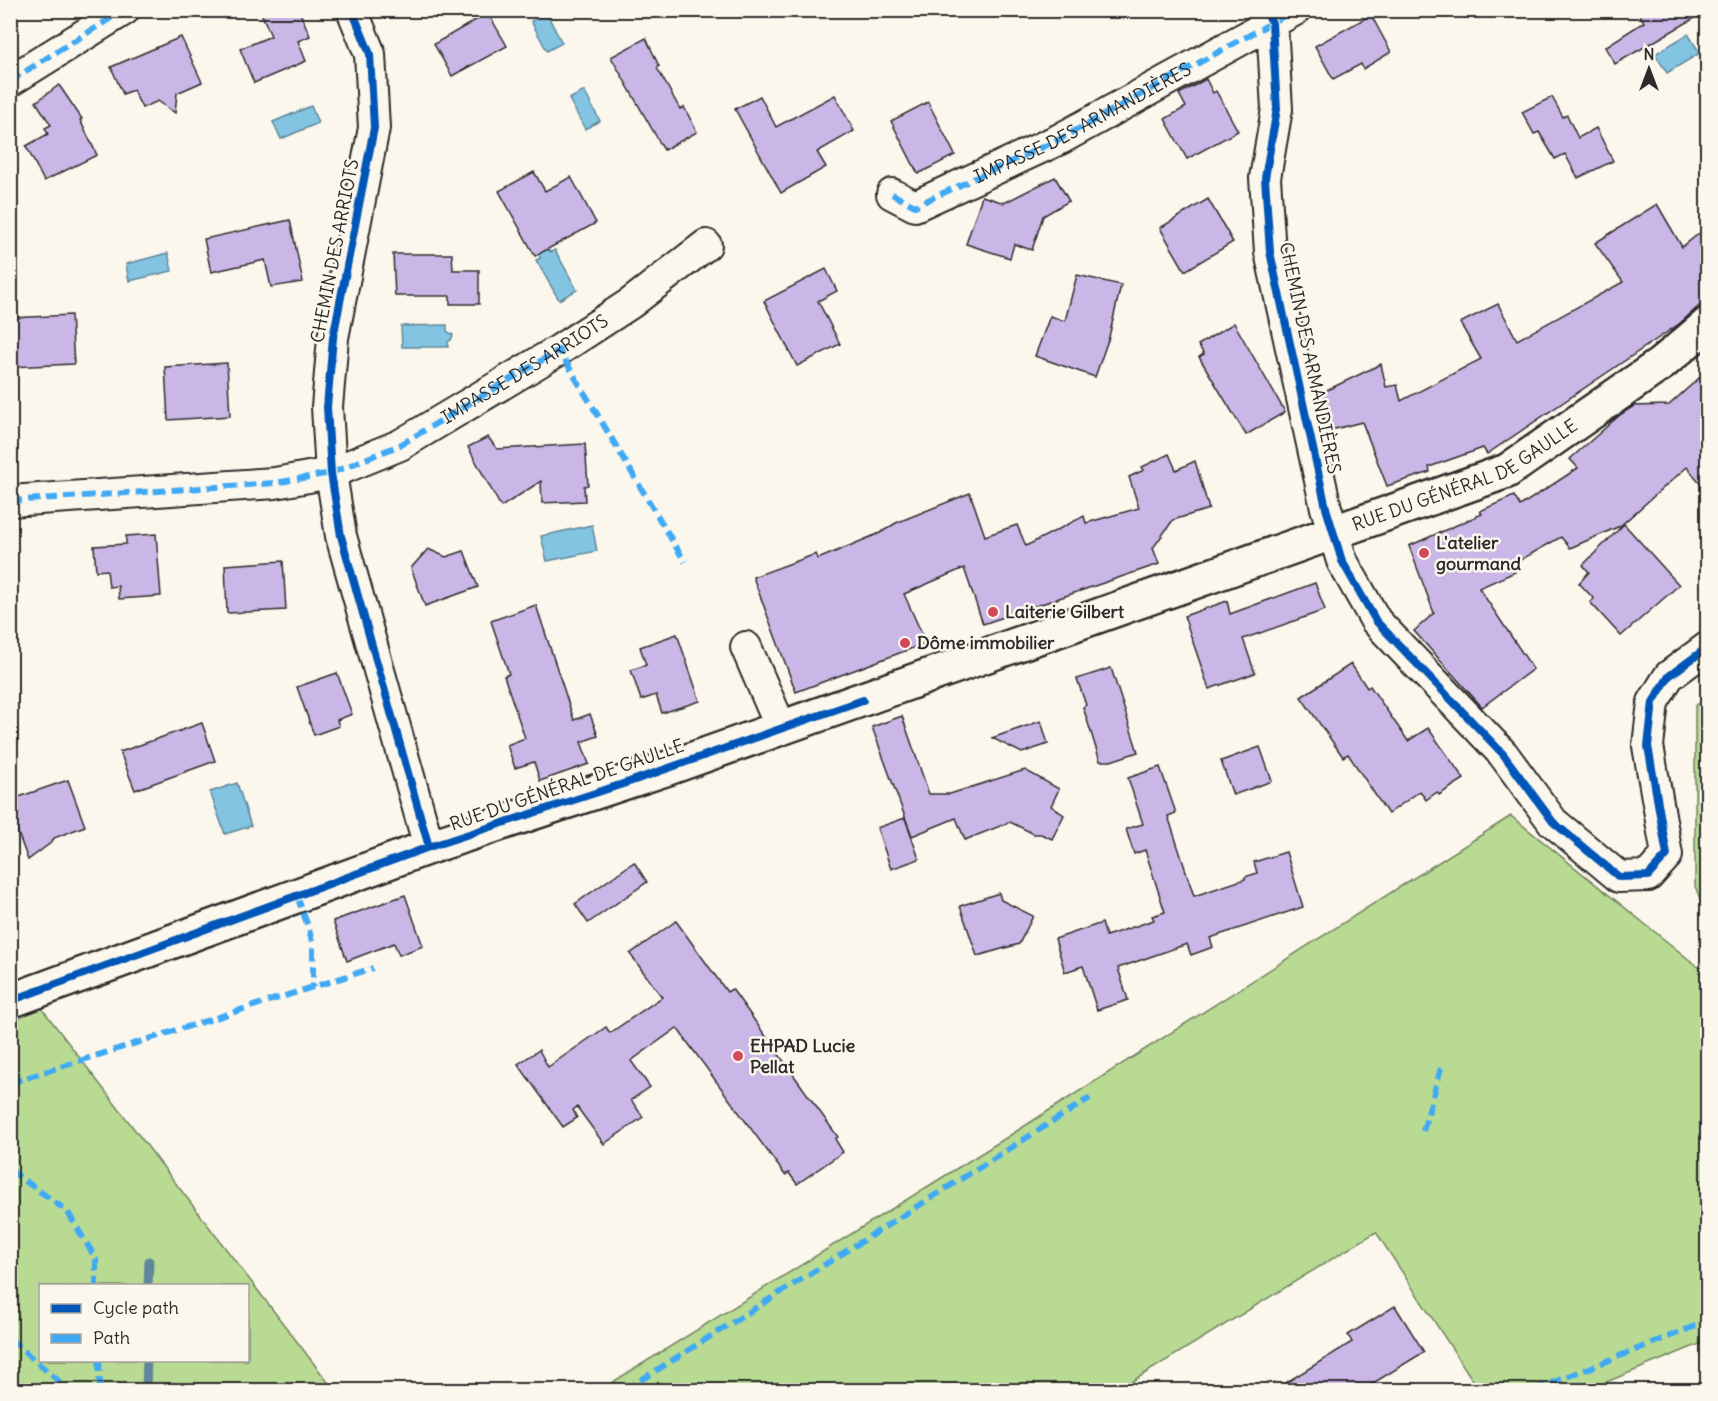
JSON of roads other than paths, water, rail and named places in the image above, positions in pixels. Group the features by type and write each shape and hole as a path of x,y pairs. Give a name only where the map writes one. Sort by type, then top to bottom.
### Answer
{"main road":[{"name":"RUE DU GÉNÉRAL DE GAULLE","path":"10,1001 429,847 629,782 1507,471 1661,364 1707,324"}],"street":[{"path":"10,81 124,10"},
{"name":"CHEMIN DES ARRIOTS","path":"352,10 370,54 374,128 333,338 327,407 331,473 341,536 429,847"},
{"name":"IMPASSE DES ARMANDIÈRES","path":"892,194 915,206 1060,139 1277,15"},
{"name":"CHEMIN DES ARMANDIÈRES","path":"1277,15 1276,109 1265,178 1270,252 1308,432 1333,533 1342,561 1376,621 1503,754 1553,822 1619,877 1648,876 1667,855 1648,746 1653,702 1669,676 1707,647"},
{"name":"IMPASSE DES ARRIOTS","path":"10,501 275,483 331,473 400,445 559,350 631,303 706,245"},
{"path":"746,647 781,728"}],"water":[{"path":"547,14 562,43 547,51 531,21"},
{"path":"1688,34 1700,53 1667,73 1655,54"},
{"path":"584,91 600,121 585,129 569,99"},
{"path":"311,106 318,123 281,139 273,122"},
{"path":"546,249 551,252 555,250 577,290 559,300 536,260 540,258 539,253"},
{"path":"168,253 172,271 129,281 126,264"},
{"path":"447,325 447,331 453,335 448,342 448,347 402,347 401,326"},
{"path":"592,525 597,551 547,561 541,536"},
{"path":"237,783 251,826 225,834 210,792"}],"waterway":[{"path":"148,1284 149,1261"},
{"path":"146,1390 147,1362"}],"place":[{"name":"L'atelier gourmand","path":"1424,553"},
{"name":"Laiterie Gilbert","path":"993,612"},
{"name":"Dôme immobilier","path":"905,643"},
{"name":"EHPAD Lucie Pellat","path":"738,1056"}]}
